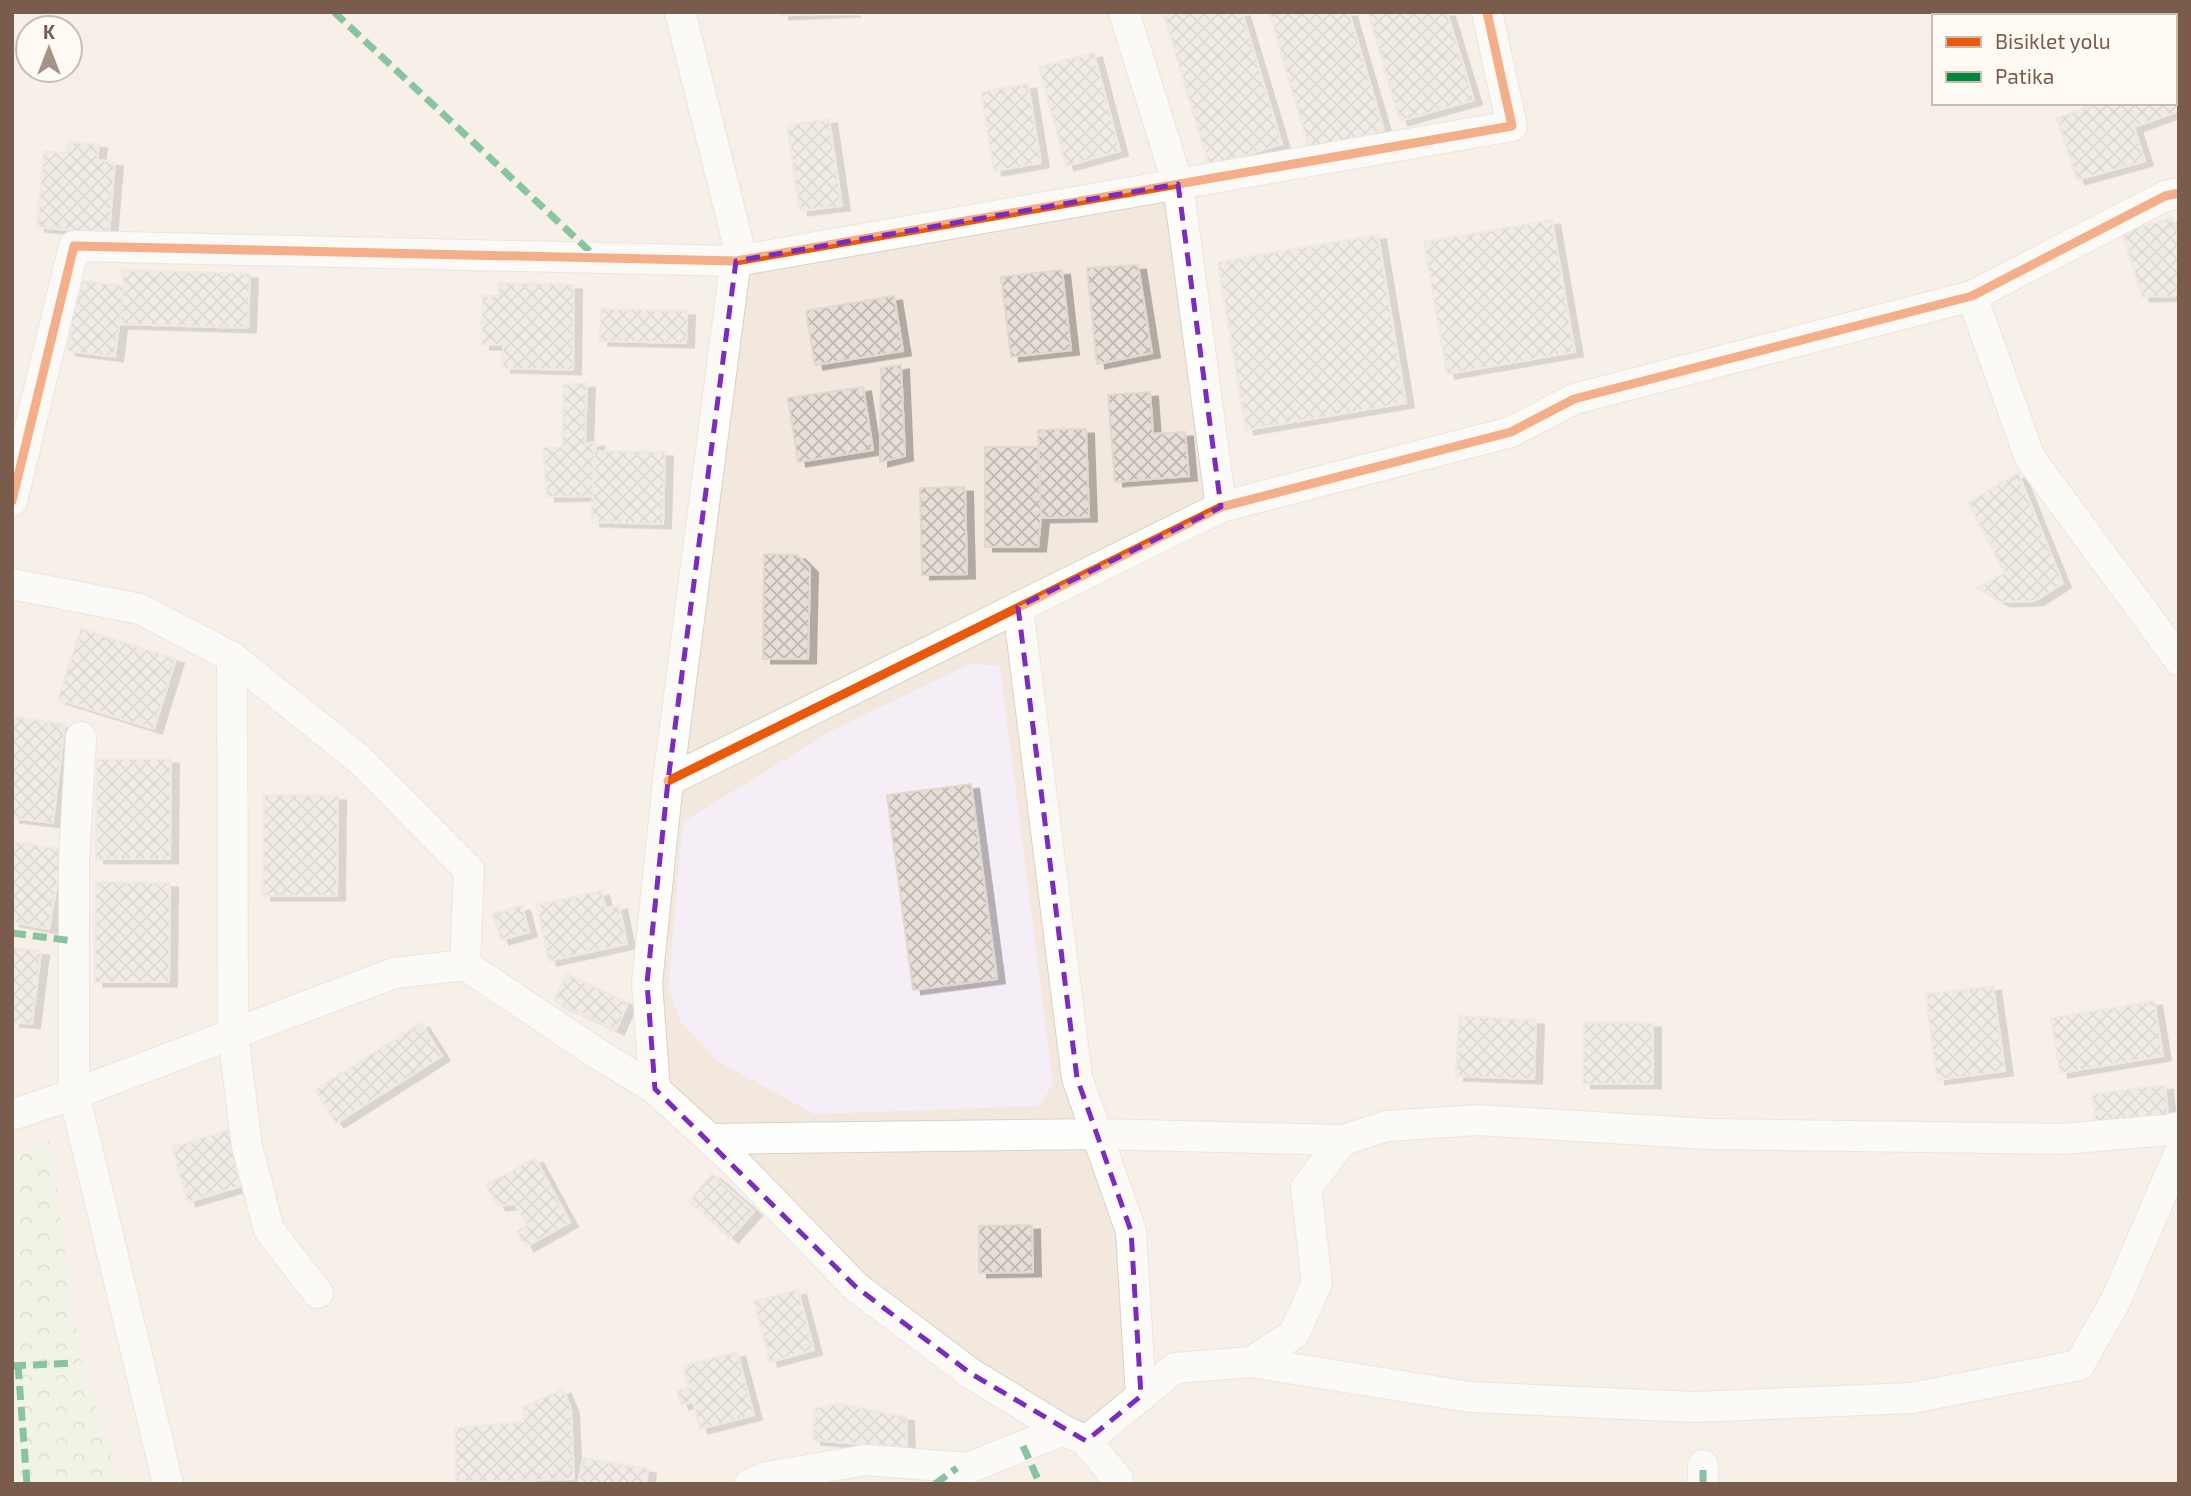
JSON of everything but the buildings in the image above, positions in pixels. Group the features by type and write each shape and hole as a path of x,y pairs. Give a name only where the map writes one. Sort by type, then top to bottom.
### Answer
{"street":[{"path":"655,1089 647,983 668,781 738,243 680,12"},
{"path":"1124,12 1178,184 1221,507"},
{"path":"12,501 74,246 736,261 1512,126 1487,12"},
{"path":"668,781 1221,507 1511,432 1574,399 1972,296 2165,196 2179,193"},
{"path":"1972,296 2029,458 2179,660"},
{"path":"12,584 140,609 232,657 359,759 469,870 465,965"},
{"path":"1018,607 1077,1077 1131,1231 1141,1396"},
{"path":"232,657 233,1034 247,1146 269,1230 318,1293"},
{"path":"81,737 74,860 74,1094 168,1484"},
{"path":"12,1115 394,973 465,965 655,1089 710,1139 856,1287 971,1373 1074,1436 1117,1478 1118,1484"},
{"path":"710,1139 1097,1135 1343,1140 1387,1126 1477,1120 1709,1134 2062,1139 2166,1130 2179,1126"},
{"path":"1251,1362 1294,1334 1317,1283 1306,1188 1343,1140"},
{"path":"750,1484 766,1476 866,1460 968,1468 1074,1436 1141,1396 1175,1368 1251,1362 1470,1396 1694,1406 1912,1398 2079,1365 2116,1300 2179,1154"}],"highlighted area":[{"path":"1178,184 1221,507 1018,607 1077,1078 1131,1231 1141,1396 1086,1441 970,1373 856,1287 655,1089 647,983 668,781 736,261"}],"shaded area":[{"path":"12,12 2179,12 2179,1484 12,1484"},
{"path":"970,664 1000,666 1053,1084 1039,1106 814,1114 717,1061 681,1023 668,988 683,822 831,731"}],"green space":[{"path":"50,1140 79,1351 120,1484 12,1484 12,1154"}],"marked path":[{"path":"334,12 597,258"},
{"path":"12,933 74,941"},
{"path":"12,1366 72,1363"},
{"path":"18,1365 27,1484"},
{"path":"1023,1446 1040,1484"},
{"path":"1703,1465 1703,1484"},
{"path":"935,1484 957,1468"}],"cycle path":[{"path":"12,501 74,246 736,261 1512,126 1487,12"},
{"path":"668,781 1221,507 1511,432 1574,399 1972,296 2165,196 2179,193"}]}
